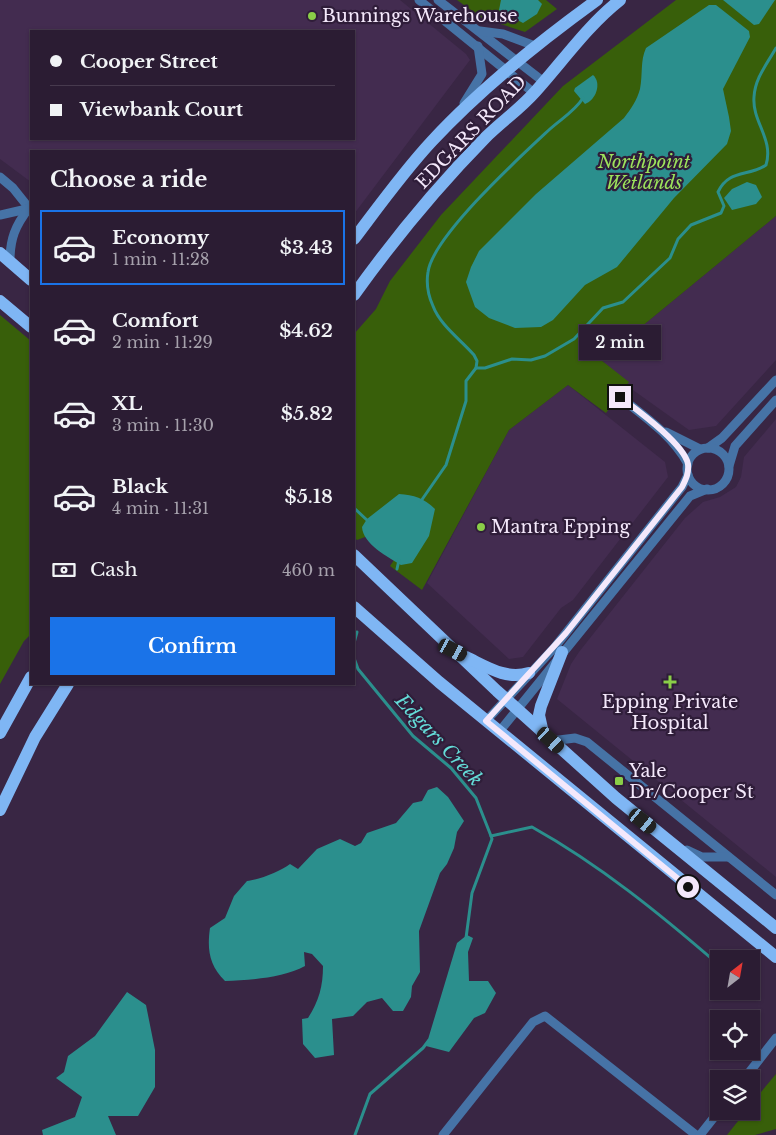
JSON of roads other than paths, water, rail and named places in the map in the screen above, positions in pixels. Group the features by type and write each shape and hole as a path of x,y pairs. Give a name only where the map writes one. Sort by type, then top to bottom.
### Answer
{"main road":[{"name":"EDGARS ROAD","path":"355,293 394,239 428,200 486,138 534,93 588,29 620,0"},
{"name":"EDGARS ROAD","path":"355,238 401,178 455,118 535,46 596,1"},
{"path":"0,253 30,279"},
{"path":"0,301 30,326"},
{"path":"355,556 547,737 630,810 776,928"},
{"path":"355,607 486,721 776,958"},
{"path":"453,650 508,676 516,677 529,673"},
{"path":"547,737 539,715 562,652"},
{"path":"0,732 30,679"},
{"path":"0,810 31,745 67,685"}],"street":[{"path":"419,0 534,93"},
{"path":"438,0 544,82"},
{"path":"480,31 503,34 535,46"},
{"path":"455,118 482,74 478,46"},
{"path":"0,177 13,188 30,208"},
{"path":"0,215 30,208"},
{"path":"10,261 12,235 18,222 30,208"},
{"path":"486,721 505,698 554,648 610,580 682,487 688,475 690,457 722,438 776,380"},
{"path":"620,397 662,430 681,452 688,464"},
{"path":"688,475 695,485 707,489 714,489 725,481 735,446 776,400"},
{"path":"662,430 704,448 720,451 725,456 729,468"},
{"path":"500,732 562,652 690,496 707,489"},
{"path":"547,737 575,738 587,742 776,895"},
{"path":"630,810 695,854 702,857 728,857"},
{"path":"443,1135 533,1022 545,1016 696,1135"},
{"path":"751,1070 776,1038"},
{"path":"700,1135 712,1120"}],"waterway":[{"name":"Edgars Creek","path":"421,501 446,465 466,401 466,381 476,368 485,368 512,359 531,360 545,356 574,339 603,308 623,302 670,258 678,239 691,225 721,213 724,206 718,192 722,185 739,174 759,169 766,165 767,147 756,115 754,97 759,77 776,48"},
{"path":"476,368 477,361 474,355 441,320 431,302 427,276 433,257 445,238 480,197 537,141 572,111 583,98"},
{"path":"355,509 368,521"},
{"name":"Edgars Creek","path":"397,569 399,560"},
{"name":"Edgars Creek","path":"355,639 357,632"},
{"name":"Edgars Creek","path":"355,661 358,669 413,736 451,768 476,798 492,839 472,893 466,938"},
{"path":"491,836 532,827 582,857 629,891 710,957"},
{"name":"Edgars Creek","path":"355,1135 370,1094 423,1048 429,1040"}],"place":[{"name":"Bunnings Warehouse","path":"312,16"},
{"name":"Mantra Epping","path":"481,527"},
{"name":"Epping Private Hospital","path":"670,682"},
{"name":"Yale Dr/Cooper St","path":"619,781"}],"park label":[{"name":"Northpoint Wetlands","path":"644,172"}]}
